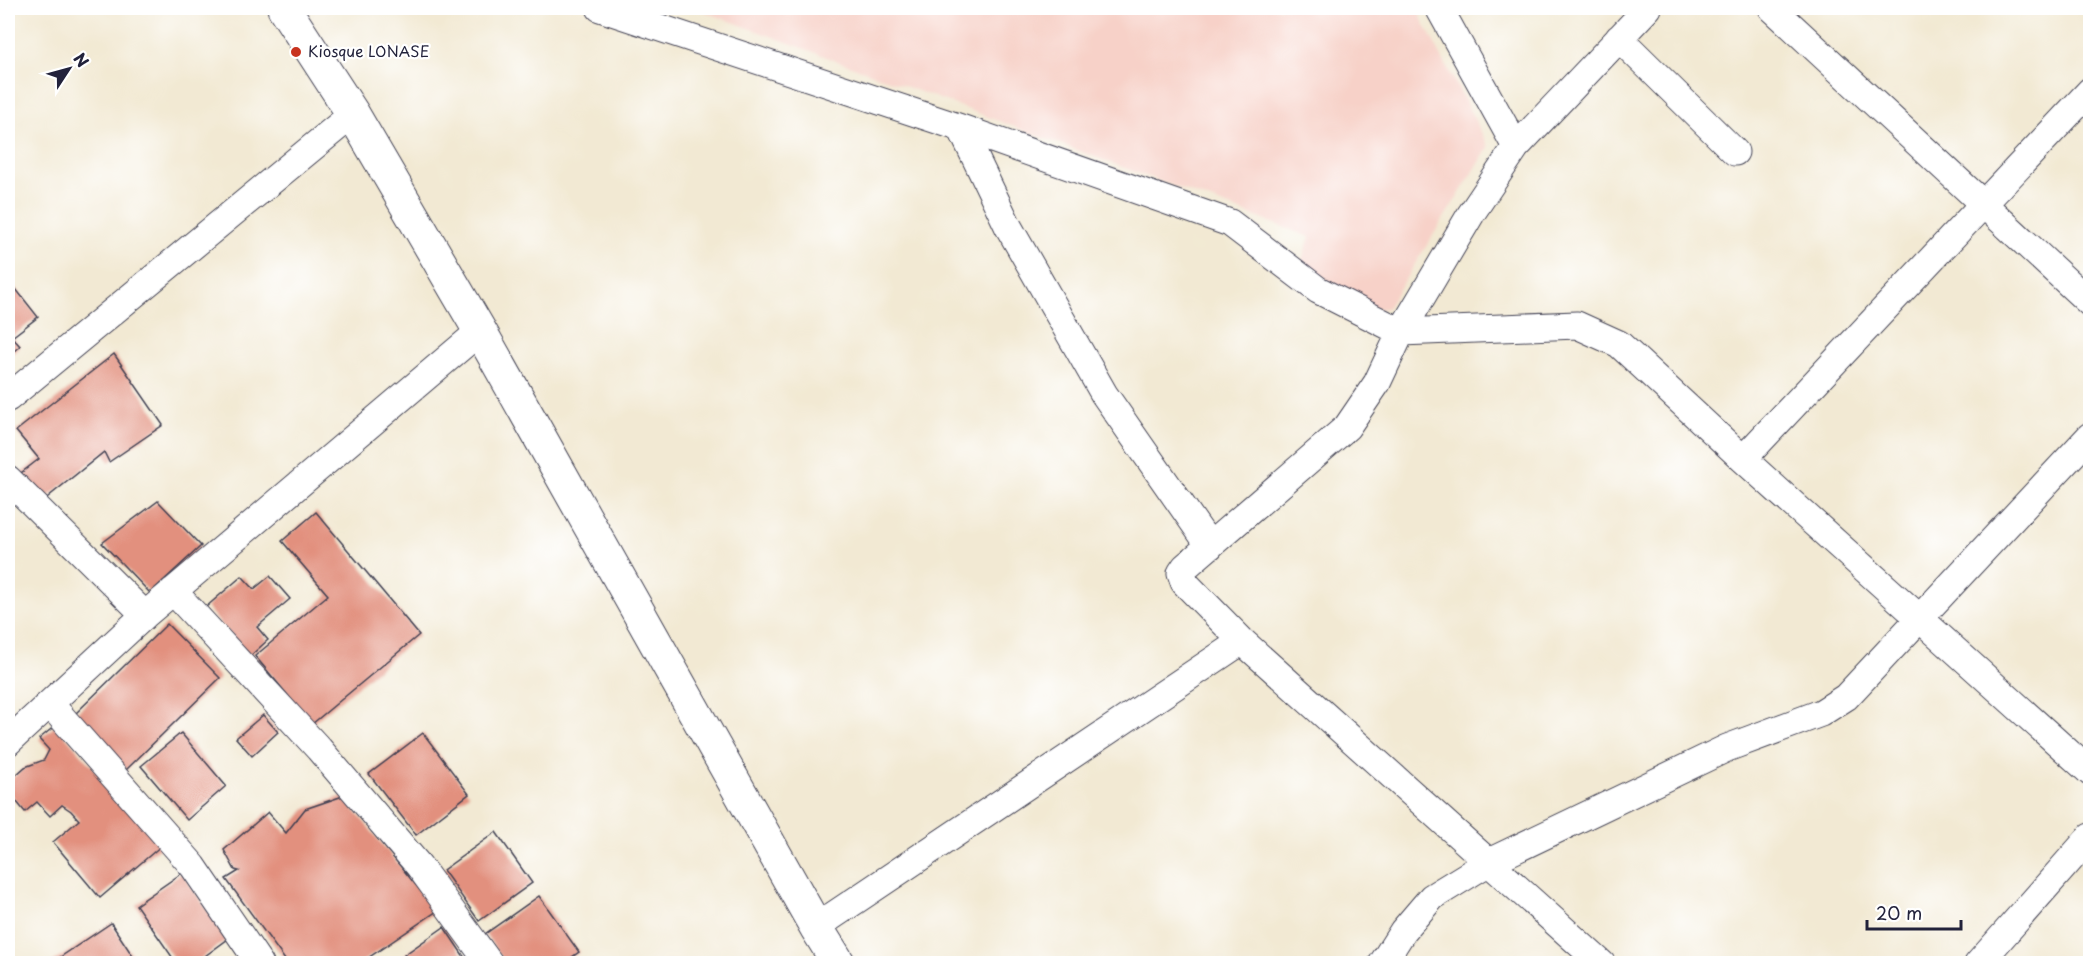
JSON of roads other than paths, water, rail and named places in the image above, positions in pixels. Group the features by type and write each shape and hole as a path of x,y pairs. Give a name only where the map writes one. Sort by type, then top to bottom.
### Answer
{"street":[{"path":"284,8 353,114 480,331 816,927 839,963"},
{"path":"600,8 961,128 1230,223 1318,290 1401,332 1577,325 1619,344 1743,459 2091,772"},
{"path":"1438,8 1516,147"},
{"path":"1602,963 1242,641 1184,582 1181,573 1185,567 1347,427 1377,383 1401,332 1471,214 1516,147 1648,8"},
{"path":"1772,8 2091,303"},
{"path":"1619,38 1735,152"},
{"path":"1743,459 2091,91"},
{"path":"8,399 353,114"},
{"path":"961,128 1008,226 1104,394 1210,546"},
{"path":"8,742 145,615 480,331"},
{"path":"1382,963 1403,930 1432,897 1489,862 1727,748 1821,713 1846,697 2091,436"},
{"path":"8,479 145,615"},
{"path":"173,591 319,749 396,839 419,866 490,963"},
{"path":"816,927 1242,641"},
{"path":"50,704 193,866 260,963"},
{"path":"1978,963 2091,837"}],"place":[{"name":"Kiosque LONASE","path":"296,52"}]}
